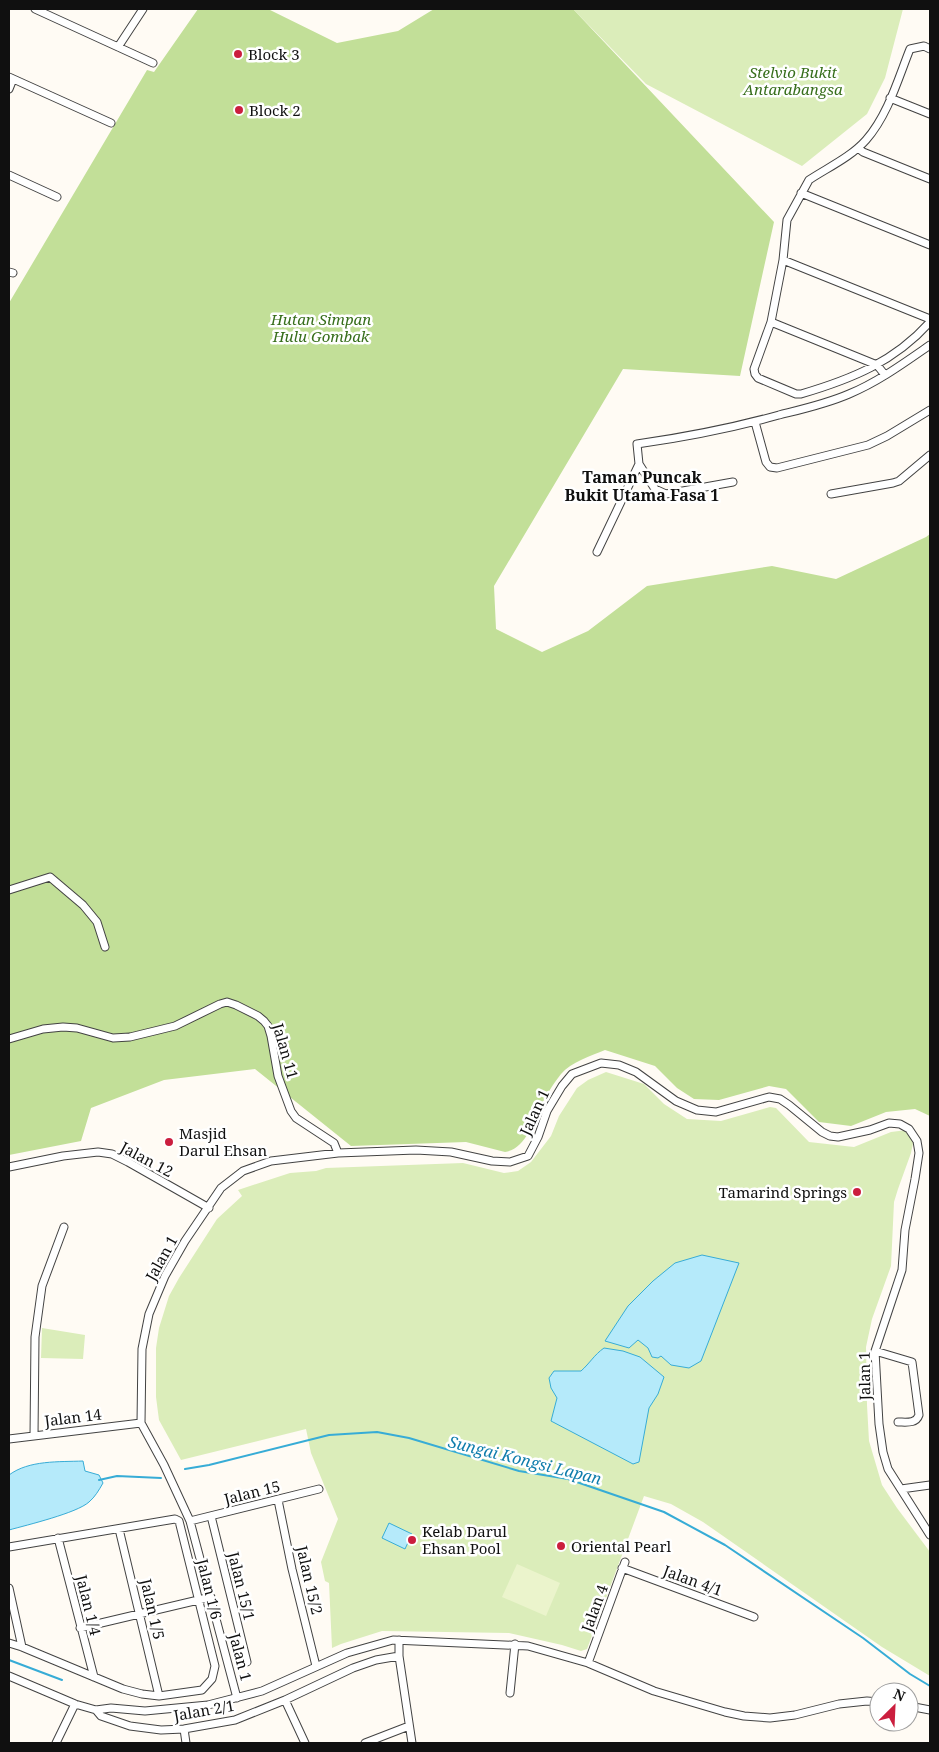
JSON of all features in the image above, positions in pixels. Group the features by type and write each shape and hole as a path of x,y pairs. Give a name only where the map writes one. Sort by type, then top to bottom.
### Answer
{"street":[{"path":"35,9 153,63"},
{"path":"118,47 143,9"},
{"path":"783,260 930,320 914,340 877,365 838,383 796,394 758,378 754,374 770,322 783,260 787,220 801,192 809,180 858,148 867,139 890,98 910,49 924,46 930,49"},
{"path":"9,89 11,78 111,123"},
{"path":"890,98 930,114"},
{"path":"858,148 863,152 930,179"},
{"path":"9,176 57,198"},
{"path":"801,192 930,245"},
{"path":"770,322 877,365 885,375"},
{"path":"733,482 666,494 655,489 639,464 637,444 710,433 821,405 849,394 885,375 930,345"},
{"path":"755,422 766,462 770,467 777,468 868,445 930,410"},
{"path":"830,494 894,483 930,455"},
{"path":"597,552 639,464"},
{"path":"9,890 50,877 84,905 97,922 104,947"},
{"name":"Jalan 11","path":"9,1039 43,1029 63,1027 77,1028 113,1038 130,1037 175,1026 220,1004 227,1002 236,1005 258,1016 268,1026 278,1076 290,1111 296,1118 334,1143 338,1153"},
{"name":"Jalan 1","path":"237,1698 190,1521 161,1458 141,1423 142,1349 149,1314 165,1276 185,1241 221,1188 243,1171 271,1161 338,1153 416,1150 451,1152 510,1162 528,1156 538,1137 547,1111 562,1086 572,1074 601,1063 619,1065 636,1072 676,1101 697,1110 716,1112 769,1097 780,1099 822,1132 830,1136 838,1137 889,1124 900,1124 909,1129 917,1141 919,1153 905,1230 902,1270 875,1351 879,1424 883,1452 888,1469 930,1535"},
{"name":"Jalan 12","path":"9,1167 63,1156 98,1152 112,1154 209,1208"},
{"path":"34,1436 36,1337 42,1286 64,1227"},
{"path":"875,1351 912,1362 919,1415 915,1421 898,1422"},
{"name":"Jalan 14","path":"9,1439 141,1423"},
{"path":"901,1489 930,1485"},
{"name":"Jalan 15","path":"190,1521 319,1489"},
{"name":"Jalan 15/2","path":"278,1500 292,1569 316,1666"},
{"name":"Jalan 15/1","path":"211,1516 247,1662"},
{"name":"Jalan 1/6","path":"9,1547 175,1519 179,1520 215,1666 212,1679 202,1690 159,1696 123,1689 9,1643"},
{"name":"Jalan 1/5","path":"120,1529 159,1696"},
{"name":"Jalan 1/4","path":"58,1538 94,1677"},
{"name":"Jalan 4/1","path":"624,1565 754,1617"},
{"name":"Jalan 4","path":"588,1663 624,1565"},
{"path":"9,1588 22,1647"},
{"path":"80,1628 211,1597"},
{"name":"Jalan 1","path":"96,1710 111,1708 145,1711 208,1705 262,1691 316,1666 357,1650 393,1640 515,1644 555,1652 588,1663 654,1691 744,1716 770,1718 795,1715 839,1704 869,1701"},
{"path":"399,1640 399,1656 412,1743"},
{"path":"510,1694 515,1644"},
{"name":"Jalan 2/1","path":"96,1710 101,1716 130,1726 161,1730 184,1729 236,1720 285,1700 353,1668 376,1660 399,1656"},
{"path":"9,1676 75,1704 96,1710"},
{"path":"285,1700 305,1743"},
{"path":"56,1743 75,1704"},
{"path":"366,1743 409,1726"},
{"path":"184,1729 186,1743"}],"green space":[{"name":"Hutan Simpan Hulu Gombak","path":"198,9 268,9 337,43 398,31 434,9 573,9 774,222 740,376 623,369 494,586 496,629 542,652 588,631 647,586 772,566 836,579 930,534 930,1116 915,1109 886,1112 851,1126 819,1122 786,1089 769,1086 719,1100 694,1099 677,1088 655,1066 605,1050 576,1063 561,1074 547,1095 523,1141 512,1150 505,1152 466,1142 351,1146 255,1069 164,1080 91,1108 81,1141 9,1155 9,303 147,70 154,72"},
{"name":"Stelvio Bukit Antarabangsa","path":"573,9 903,9 885,78 867,114 802,166 646,84"},
{"path":"606,1072 644,1084 664,1104 687,1119 721,1121 770,1107 776,1108 809,1142 854,1147 891,1132 907,1130 910,1133 913,1143 911,1153 894,1202 891,1266 872,1319 866,1347 867,1405 869,1441 882,1485 930,1552 930,1676 882,1647 703,1522 671,1504 644,1496 587,1649 581,1651 509,1633 382,1631 332,1648 329,1583 325,1581 321,1562 338,1519 311,1453 306,1429 181,1460 159,1420 156,1397 156,1348 159,1328 169,1296 217,1219 242,1196 238,1190 290,1173 316,1171 326,1168 463,1163 504,1173 518,1171 531,1162 551,1136 559,1116 577,1088 588,1080"},
{"path":"42,1328 85,1335 83,1359 41,1358"},
{"path":"517,1564 560,1583 546,1616 502,1597"}],"water":[{"path":"702,1255 739,1263 701,1361 689,1368 671,1365 661,1356 658,1358 652,1357 648,1348 638,1340 629,1348 605,1341 628,1306 653,1281 675,1263"},
{"path":"604,1348 623,1351 640,1357 664,1377 658,1394 649,1408 639,1462 633,1464 551,1421 557,1398 551,1388 549,1378 554,1371 581,1371"},
{"path":"83,1461 85,1471 99,1475 103,1483 91,1500 74,1510 9,1530 9,1475 35,1464"},
{"path":"389,1523 412,1534 405,1549 382,1538"}],"waterway":[{"name":"Sungai Kongsi Lapan","path":"185,1469 209,1465 329,1435 377,1432 409,1438 519,1471 568,1479 664,1512 725,1545 863,1638 910,1674 930,1686"},
{"name":"Sungai Kongsi Lapan","path":"99,1480 117,1476 161,1478"},
{"path":"9,1660 62,1680"}],"place":[{"name":"Block 3","path":"238,54"},
{"name":"Block 2","path":"239,110"},
{"name":"Masjid Darul Ehsan","path":"169,1142"},
{"name":"Tamarind Springs","path":"857,1192"},
{"name":"Kelab Darul Ehsan Pool","path":"412,1540"},
{"name":"Oriental Pearl","path":"561,1546"}],"district":[{"name":"Taman Puncak Bukit Utama Fasa 1","path":"642,486"}]}
